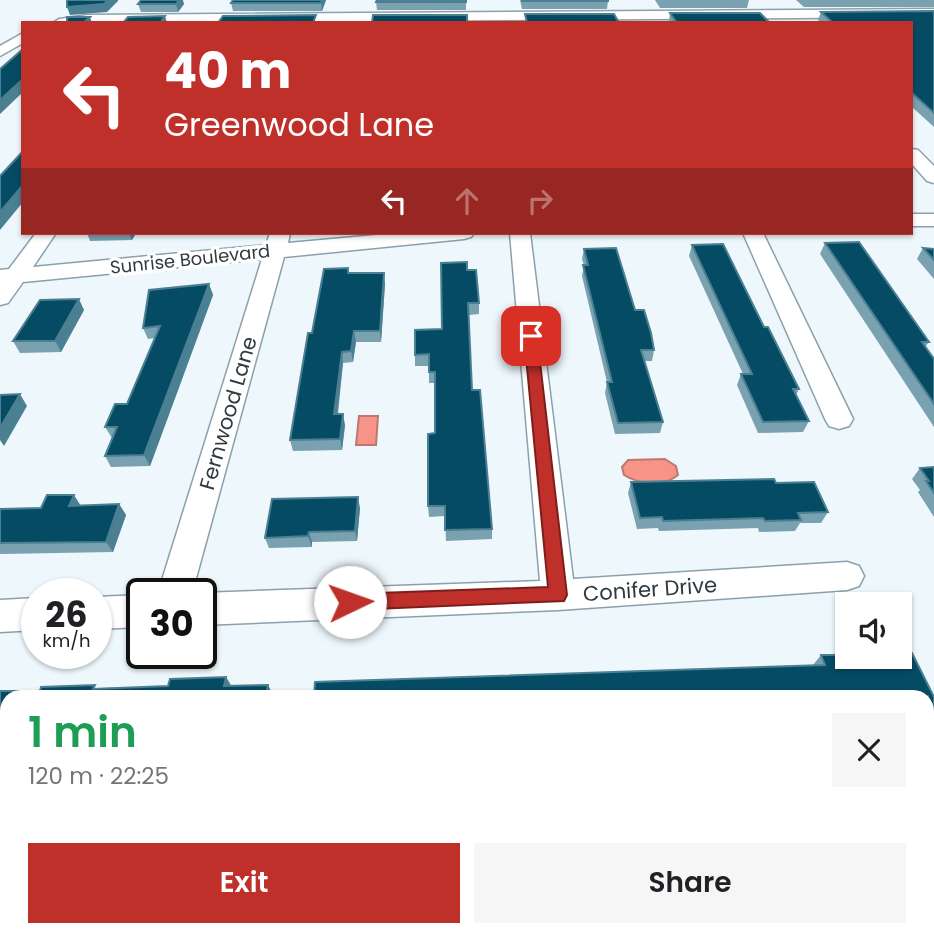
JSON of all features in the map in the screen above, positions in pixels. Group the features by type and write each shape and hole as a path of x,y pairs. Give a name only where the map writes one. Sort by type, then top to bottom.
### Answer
{"street":[{"path":"74,21 783,18 934,12"},
{"path":"916,13 934,25"},
{"path":"0,52 21,38"},
{"path":"913,155 934,177"},
{"path":"913,220 934,220"},
{"path":"0,298 8,277 44,235"},
{"name":"Sunrise Boulevard","path":"8,277 277,242 422,235"},
{"path":"520,235 558,595"},
{"path":"754,235 839,419"},
{"name":"Fernwood Lane","path":"179,578 277,242"},
{"name":"Conifer Drive","path":"217,608 558,595 847,576"},
{"path":"0,616 21,615"}],"shaded area":[{"path":"359,416 378,416 376,445 356,445"},
{"path":"665,459 676,466 678,475 672,479 651,483 624,475 622,467 628,460"}],"building":[{"path":"67,0 108,0 104,4 67,7"},
{"path":"141,0 179,0 176,4 138,4"},
{"path":"233,0 322,0 321,3 231,3"},
{"path":"466,0 466,2 376,2"},
{"path":"608,0 608,1 522,1"},
{"path":"934,11 934,113 913,94 913,21 831,21 821,12"},
{"path":"670,13 760,13 768,21 676,21"},
{"path":"525,14 614,14 618,21 527,21"},
{"path":"316,15 314,21 219,21 223,16"},
{"path":"373,15 467,15 467,21 372,21"},
{"path":"165,16 161,21 125,21 128,17"},
{"path":"67,17 90,17 85,21 67,21"},
{"path":"21,51 21,81 0,100 0,69"},
{"path":"21,153 21,187 0,212 0,176"},
{"path":"859,242 929,342 922,342 934,359 934,404 825,243"},
{"path":"723,244 764,327 768,327 799,389 793,389 809,421 763,422 741,374 752,374 692,245"},
{"path":"616,248 635,310 644,310 651,333 654,350 641,350 663,422 618,423 607,382 612,382 583,265 588,265 584,249"},
{"path":"923,248 934,249 934,260"},
{"path":"467,262 467,270 476,270 479,303 468,303 472,390 480,390 492,529 445,530 445,506 428,506 428,434 435,433 435,372 429,372 429,354 415,355 415,330 442,329 441,263"},
{"path":"348,268 348,273 384,273 380,331 354,331 351,351 342,352 334,414 343,414 340,439 290,440 308,333 312,333 324,269"},
{"path":"209,284 144,455 105,456 117,427 105,427 115,404 127,404 160,326 143,328 149,290"},
{"path":"79,299 55,341 13,341 40,300"},
{"path":"20,394 0,428 0,395"},
{"path":"934,467 934,493 920,468"},
{"path":"774,479 776,483 814,482 828,512 798,513 801,520 765,521 763,518 663,521 662,517 640,518 631,482"},
{"path":"47,495 74,495 69,506 119,504 106,542 0,543 0,509 41,508"},
{"path":"358,497 355,531 309,532 308,536 265,538 272,499"},
{"path":"912,653 930,690 314,690 315,682 825,665 821,655 835,655 835,669 912,669"},
{"path":"226,677 224,686 268,685 267,690 40,690 41,687 95,685 93,689 168,686 170,679"}],"route":[{"path":"350,602 558,595 531,336"}]}
